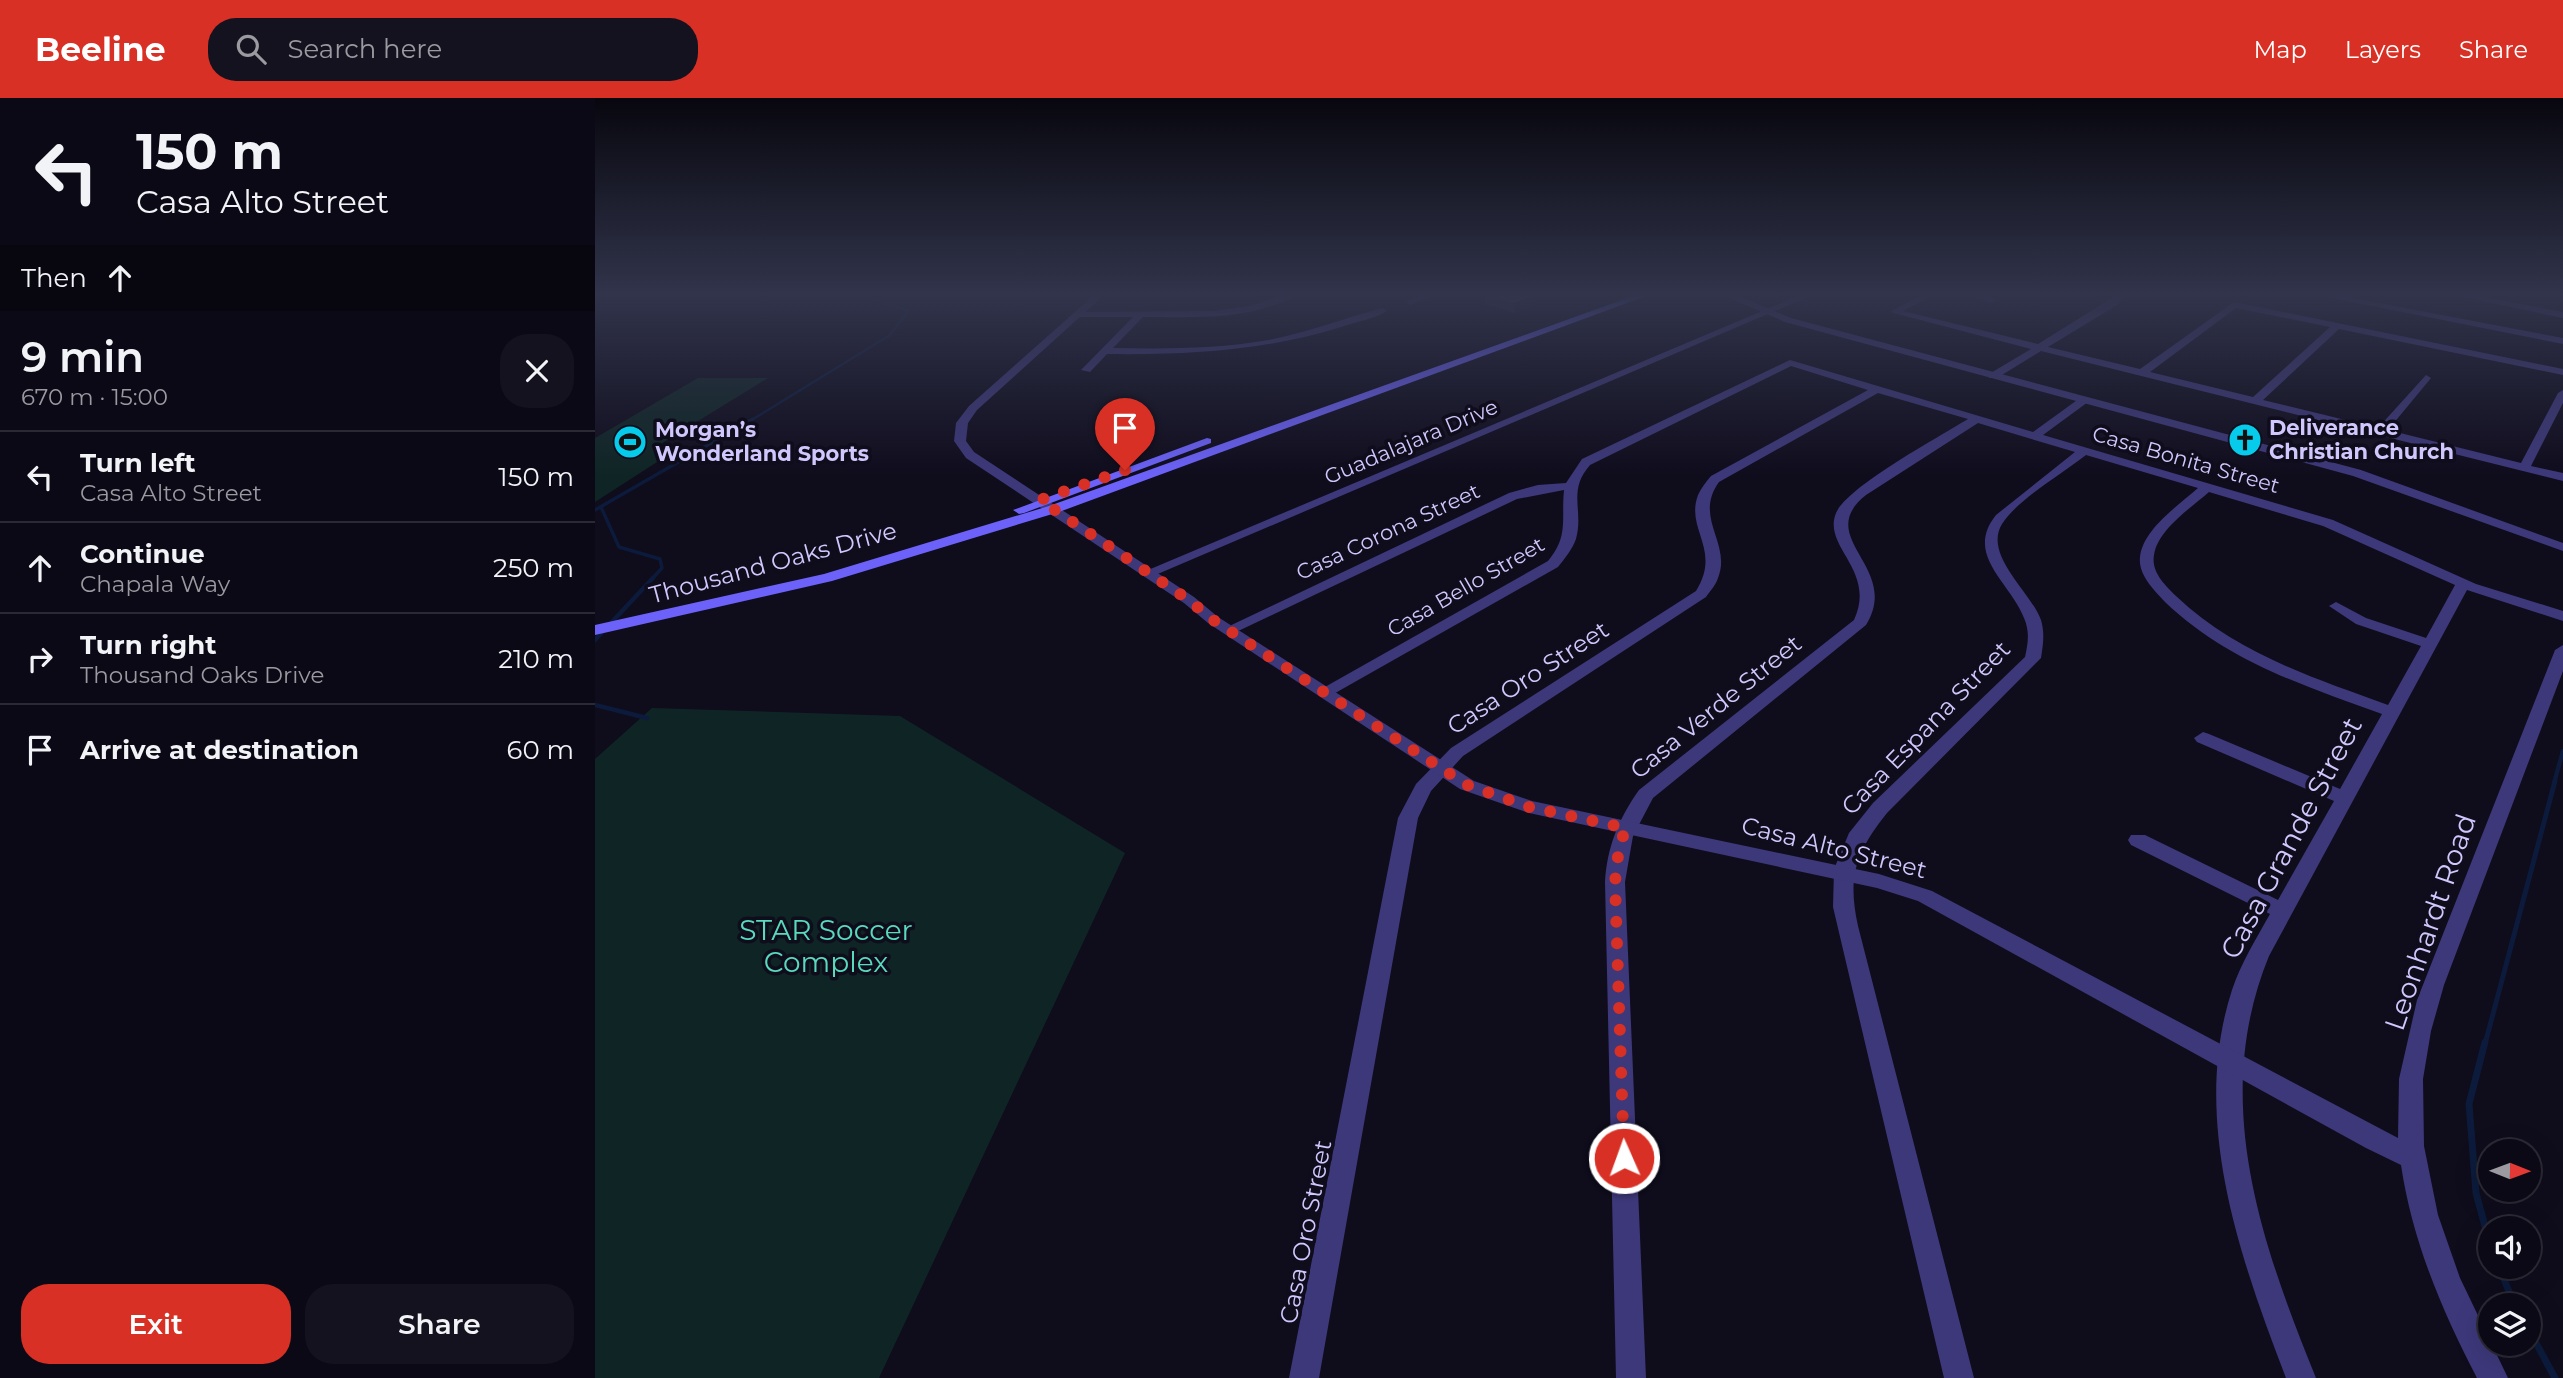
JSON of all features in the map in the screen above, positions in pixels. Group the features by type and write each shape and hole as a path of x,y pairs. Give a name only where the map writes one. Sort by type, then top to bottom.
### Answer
{"main road":[{"name":"Thousand Oaks Drive","path":"962,535 1040,500 1447,356"},
{"name":"Thousand Oaks Drive","path":"595,630 700,609 828,578 1054,509 1477,356"}],"street":[{"name":"Casa Alto Street","path":"1032,356 973,408 963,423 960,441 970,455 1054,509 1229,630 1467,785 1507,802 1844,873 1905,889 1945,905 2375,1140 2414,1158"},
{"path":"1086,370 1100,356"},
{"name":"Guadalajara Drive","path":"1148,573 1665,356"},
{"path":"1920,356 2357,472 2424,495 2499,526 2563,547"},
{"path":"1993,376 2027,356"},
{"path":"2075,356 2563,477"},
{"path":"2142,373 2165,356"},
{"path":"2255,401 2304,356"},
{"path":"2483,356 2563,372"},
{"name":"Casa Bonita Street","path":"1569,486 1575,472 1594,456 1790,363 2329,523 2463,584 2563,616"},
{"path":"2380,432 2426,378"},
{"name":"Casa Oro Street","path":"1304,1378 1408,818 1423,789 1457,752 1693,600 1711,580 1715,565 1701,509 1702,496 1710,485 1722,475 1877,389"},
{"path":"2524,468 2563,394"},
{"path":"2034,436 2084,400"},
{"name":"Casa Verde Street","path":"1631,1378 1615,882 1619,847 1633,812 1646,794 1670,772 1861,622 1868,608 1869,593 1866,579 1843,532 1841,519 1846,507 1862,492 1976,419"},
{"name":"Casa Espana Street","path":"1959,1378 1847,926 1843,907 1844,873 1848,855 1865,826 2033,657 2038,641 2036,623 1993,553 1992,532 2005,514 2085,450"},
{"name":"Casa Corona Street","path":"1229,630 1513,496 1538,488 1569,486"},
{"name":"Casa Bello Street","path":"1324,692 1553,564 1565,552 1570,538 1569,486"},
{"path":"2207,487 2152,542 2146,563 2155,582 2196,625 2235,650 2284,672 2392,712"},
{"name":"Casa Grande Street","path":"2301,1378 2268,1297 2245,1222 2233,1150 2229,1091 2241,998 2257,955 2284,912 2463,584"},
{"path":"2336,606 2361,621 2429,644"},
{"name":"Leonhardt Road","path":"2493,1378 2445,1278 2425,1219 2409,1111 2412,1070 2423,1014 2563,650"},
{"path":"2203,738 2344,798"},
{"path":"2138,840 2284,912"}],"green space":[{"name":"Morgan’s Wonderland Sports","path":"698,378 768,378 659,445 682,446 595,502 595,438"},
{"name":"STAR Soccer Complex","path":"652,708 900,716 1125,853 879,1378 595,1378 595,759"}],"waterway":[{"path":"750,421 856,356"},
{"path":"595,510 753,419"},
{"path":"601,507 619,547 660,559 662,568 651,580"},
{"path":"610,624 653,578"},
{"path":"595,640 604,630"},
{"path":"595,705 647,718"},
{"path":"2554,783 2563,751"},
{"path":"2485,1044 2555,781"},
{"path":"2482,1216 2476,1193 2469,1104 2485,1042"},
{"path":"2504,1279 2510,1293"},
{"path":"2541,1352 2555,1378"}],"place":[{"name":"Deliverance Christian Church","path":"2245,440"},
{"name":"Morgan’s Wonderland Sports","path":"630,442"}],"route":[{"path":"1125,470 1040,500 1189,600 1213,620 1467,785 1507,802 1626,828 1619,847 1615,882 1624,1158"}]}
